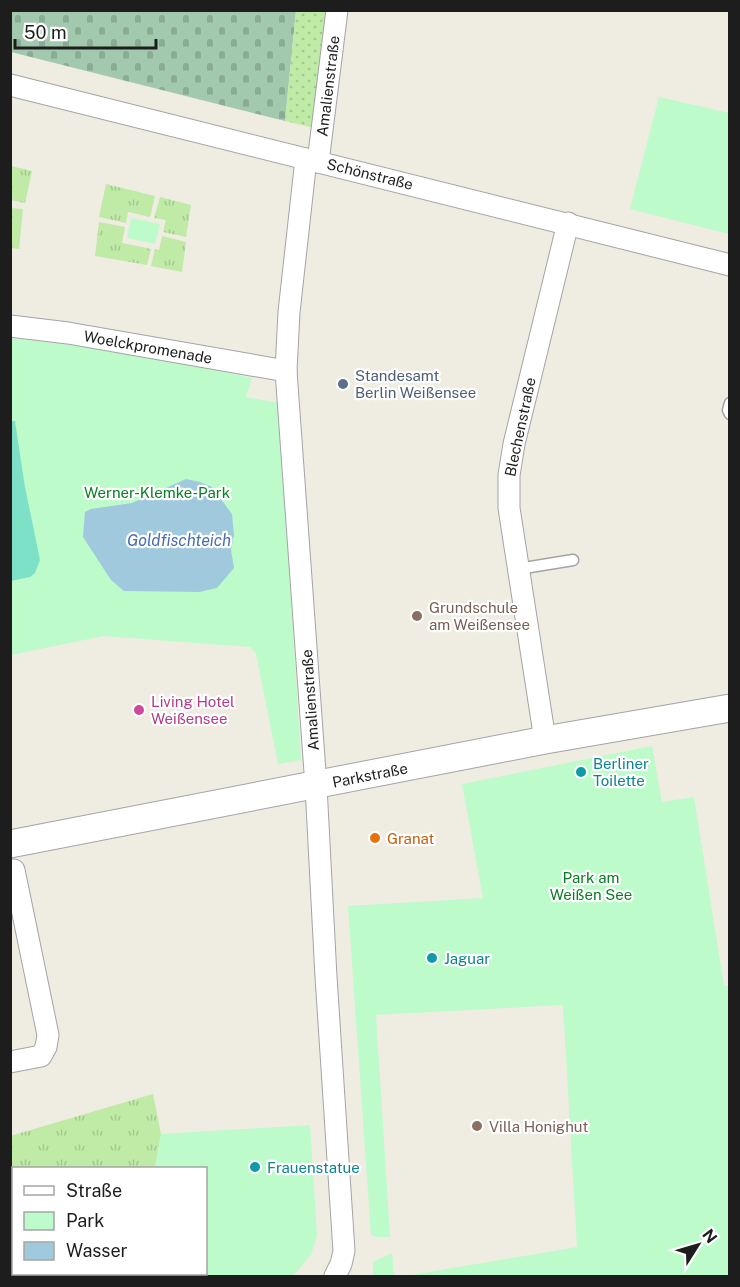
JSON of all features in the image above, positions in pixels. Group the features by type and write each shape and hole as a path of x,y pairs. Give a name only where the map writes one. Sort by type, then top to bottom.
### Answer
{"street":[{"name":"Amalienstraße","path":"335,1276 344,1251 316,786 286,371 290,312 337,10"},
{"name":"Schönstraße","path":"10,85 729,265"},
{"name":"Blechenstraße","path":"545,740 509,508 509,475 514,444 568,223"},
{"name":"Woelckpromenade","path":"10,326 68,333 286,371"},
{"name":"Parkstraße","path":"12,857 316,786 545,740 729,708"},
{"path":"10,1062 41,1056 46,1047 48,1035 12,857"}],"lane":[{"path":"729,403 729,414"},
{"path":"518,569 573,560"}],"green space":[{"path":"10,11 296,11 285,121 11,52"},
{"path":"296,11 329,11 314,128 285,121"},
{"path":"659,97 729,113 729,234 630,209"},
{"path":"11,166 32,171 25,203 11,200"},
{"path":"106,184 155,196 150,217 128,212 126,223 99,217"},
{"path":"160,197 191,205 186,237 163,232 166,220 154,218"},
{"path":"11,208 23,209 19,249 11,248"},
{"path":"131,218 160,224 155,244 127,238"},
{"path":"99,222 125,227 122,243 151,249 147,265 95,256"},
{"path":"162,236 186,242 182,272 151,266 155,249 159,250"},
{"name":"Werner-Klemke-Park","path":"11,338 144,354 252,378 246,397 279,403 301,760 278,764 256,654 250,647 103,636 11,655 11,581 30,577 25,487 15,422 11,421"},
{"path":"11,421 15,421 25,487 40,560 35,573 30,577 11,581"},
{"name":"Park am Weißen See","path":"652,746 662,802 694,797 724,986 729,986 729,1276 406,1276 577,1247 563,1005 376,1015 390,1237 371,1235 348,906 483,898 462,784"},
{"path":"153,1094 161,1134 155,1167 12,1167 12,1200 10,1195 10,1136"},
{"path":"310,1125 317,1235 311,1255 293,1276 68,1276 207,1275 207,1167 155,1167 161,1134"},
{"path":"392,1253 394,1276 373,1276 373,1262"}],"water":[{"name":"Goldfischteich","path":"186,479 212,487 232,514 234,535 231,550 234,568 217,588 199,592 124,591 111,580 83,537 85,512 91,509 132,503"}],"place":[{"name":"Standesamt Berlin Weißensee","path":"343,384"},
{"name":"Grundschule am Weißensee","path":"417,616"},
{"name":"Living Hotel Weißensee","path":"139,710"},
{"name":"Berliner Toilette","path":"581,772"},
{"name":"Granat","path":"375,838"},
{"name":"Jaguar","path":"432,958"},
{"name":"Villa Honighut","path":"477,1126"},
{"name":"Frauenstatue","path":"255,1167"}]}
